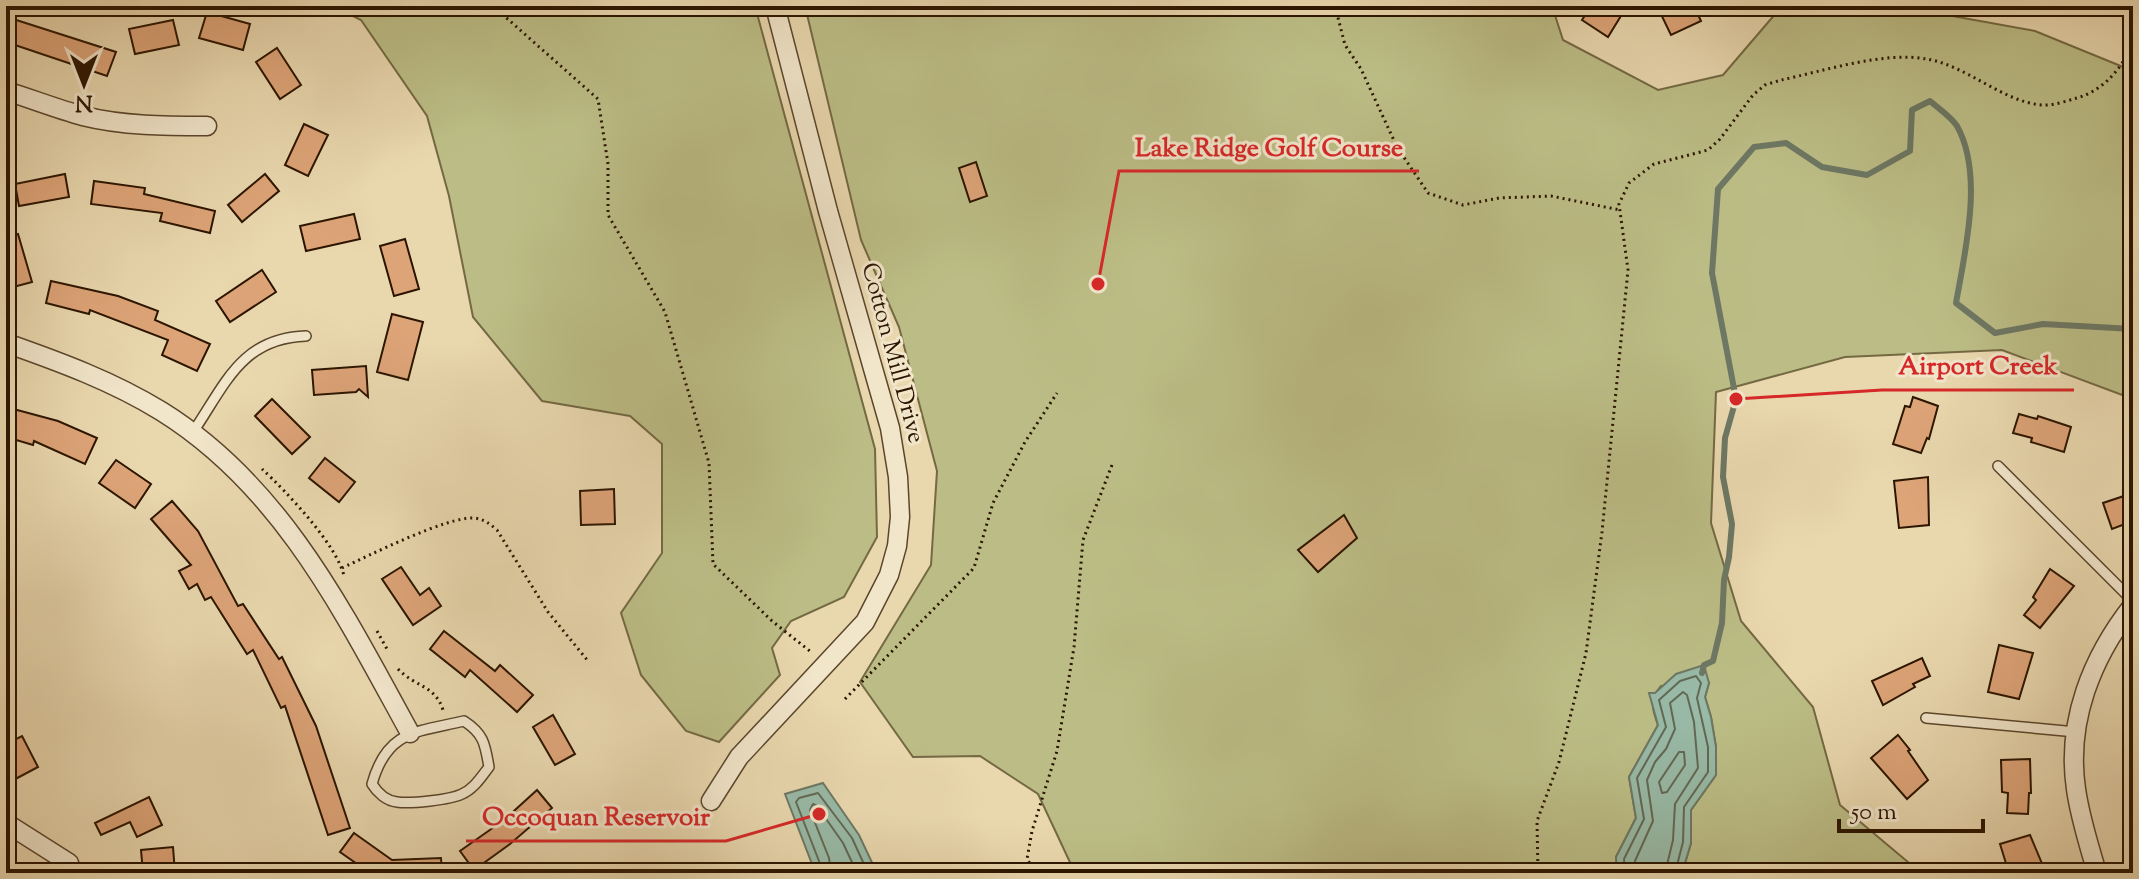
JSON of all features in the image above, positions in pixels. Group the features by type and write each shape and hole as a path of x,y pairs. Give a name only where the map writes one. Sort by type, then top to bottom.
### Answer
{"street":[{"name":"Cotton Mill Drive","path":"711,801 739,757 865,622 889,575 897,546 900,517 898,477 890,428 828,211 775,6"},
{"path":"6,91 84,116 154,126 207,126"},
{"path":"6,343 72,365 117,386 193,432 234,467 306,551 336,598 410,733"},
{"path":"2097,873 2075,785 2076,732 2087,684 2103,648 2133,603"},
{"path":"6,823 69,863"}],"lane":[{"path":"193,432 241,362 254,350 270,341 306,336"},
{"path":"1998,466 2133,603"},
{"path":"1926,718 2076,732"},
{"path":"464,721 480,731 489,767 476,784 461,795 396,802 378,793 372,784 376,769 392,743 410,733 464,721"}],"path":[{"path":"493,6 598,99 608,164 608,215 665,312 709,463 713,564 772,621 826,665"},
{"path":"1335,6 1345,45 1361,69 1397,147 1428,193 1463,205 1499,198 1551,196 1620,210"},
{"path":"1538,873 1537,821 1559,762 1586,653 1602,532 1628,270 1619,204 1629,183 1654,164 1708,150 1753,95 1765,85 1885,59 1926,59 1972,75 2021,100 2042,105 2061,103 2090,94 2104,85 2133,44"},
{"path":"845,699 974,568 993,503 1025,442 1057,393"},
{"path":"1036,873 1027,859 1032,831 1057,751 1074,647 1083,540 1112,465"},
{"path":"342,568 388,546 444,525 472,517 486,521 497,530 548,612 588,661"},
{"path":"1189,873 1204,866 1218,866 1225,868 1225,873"}],"green space":[{"path":"333,6 755,6 875,449 877,537 844,597 791,621 772,648 780,675 719,742 686,731 641,675 621,613 662,553 662,444 630,416 542,401 473,317 449,196 427,116 361,20"},
{"path":"805,6 1552,6 1563,40 1658,90 1723,75 1782,6 1897,6 2035,31 2133,71 2133,399 2002,350 1845,357 1716,392 1711,523 1741,621 1813,707 1840,805 1921,873 1682,873 1691,843 1691,810 1716,775 1716,747 1705,697 1709,683 1661,686 1653,700 1658,725 1629,777 1636,818 1616,857 1617,873 1075,873 1038,794 980,756 913,757 860,682 931,565 937,471 899,327 861,240"}],"water":[{"path":"1704,665 1709,683 1705,697 1716,747 1716,775 1691,810 1691,843 1682,873 1617,873 1616,857 1636,818 1629,777 1658,725 1649,693 1655,693 1676,674"},
{"path":"823,783 859,835 877,873 813,873 785,794"}],"building":[{"path":"1591,6 1627,6 1608,37 1582,20"},
{"path":"1657,6 1694,6 1701,21 1671,35"},
{"path":"207,12 250,24 243,50 199,38"},
{"path":"10,18 116,52 107,76 6,42"},
{"path":"173,20 179,45 135,54 129,29"},
{"path":"277,48 301,85 280,99 256,62"},
{"path":"304,124 328,135 308,176 285,165"},
{"path":"976,162 987,196 970,202 959,168"},
{"path":"65,174 69,197 19,206 15,184"},
{"path":"265,174 279,191 242,222 228,205"},
{"path":"94,181 145,188 144,194 215,211 210,233 160,221 162,213 91,204"},
{"path":"354,214 360,239 306,251 300,226"},
{"path":"18,234 32,282 6,289 6,237"},
{"path":"405,239 419,289 394,296 380,246"},
{"path":"262,270 276,292 230,322 216,301"},
{"path":"51,281 118,296 158,311 155,320 210,344 197,371 162,355 168,340 90,310 89,314 46,303"},
{"path":"392,314 423,322 408,380 377,372"},
{"path":"366,366 368,397 359,389 356,392 314,395 312,370"},
{"path":"1913,397 1938,406 1929,439 1921,453 1893,444 1905,406 1910,407"},
{"path":"272,399 310,437 292,454 255,416"},
{"path":"6,407 58,421 97,438 85,464 34,441 33,445 6,437"},
{"path":"2019,414 2037,419 2038,416 2071,427 2064,452 2013,433"},
{"path":"325,458 355,482 339,502 309,478"},
{"path":"116,460 151,484 135,508 99,483"},
{"path":"1928,477 1929,525 1899,528 1894,481"},
{"path":"614,489 615,524 581,525 580,491"},
{"path":"2133,493 2133,521 2112,529 2103,503"},
{"path":"172,501 198,531 238,606 243,604 279,659 282,657 316,726 350,828 328,835 285,706 281,708 253,650 247,654 211,597 205,600 197,584 189,589 179,571 191,565 151,519"},
{"path":"1344,515 1357,538 1318,572 1298,550"},
{"path":"401,567 420,595 429,588 441,606 413,625 382,579"},
{"path":"2050,569 2074,586 2040,628 2024,615 2036,600 2033,597"},
{"path":"444,631 495,671 500,665 533,695 517,712 470,670 465,677 430,649"},
{"path":"1999,645 2033,653 2019,699 1988,692"},
{"path":"1922,658 1930,676 1883,705 1872,681"},
{"path":"553,715 575,754 555,765 533,727"},
{"path":"1898,735 1928,780 1907,799 1871,758"},
{"path":"22,736 38,767 6,784 6,744"},
{"path":"2030,759 2028,814 2007,813 2008,793 2002,792 2001,760"},
{"path":"537,790 552,808 474,870 460,851 504,820"},
{"path":"149,797 162,825 137,837 130,822 101,835 95,823"},
{"path":"354,833 392,860 441,858 442,873 370,873 340,852"},
{"path":"2030,835 2046,873 2009,873 2000,844"},
{"path":"173,847 175,873 143,873 141,850"}],"waterway":[{"path":"1702,673 1704,665 1713,661 1722,623 1732,524 1723,477 1725,438 1736,399 1712,273 1718,189 1754,147 1786,143 1822,167 1867,175 1910,151 1912,110 1930,101 1957,126 1970,167 1970,213 1956,303 1995,333 2043,324 2133,329"}],"place":[{"name":"Lake Ridge Golf Course","path":"1098,284"},
{"name":"Airport Creek","path":"1736,399"},
{"name":"Occoquan Reservoir","path":"819,814"}]}
